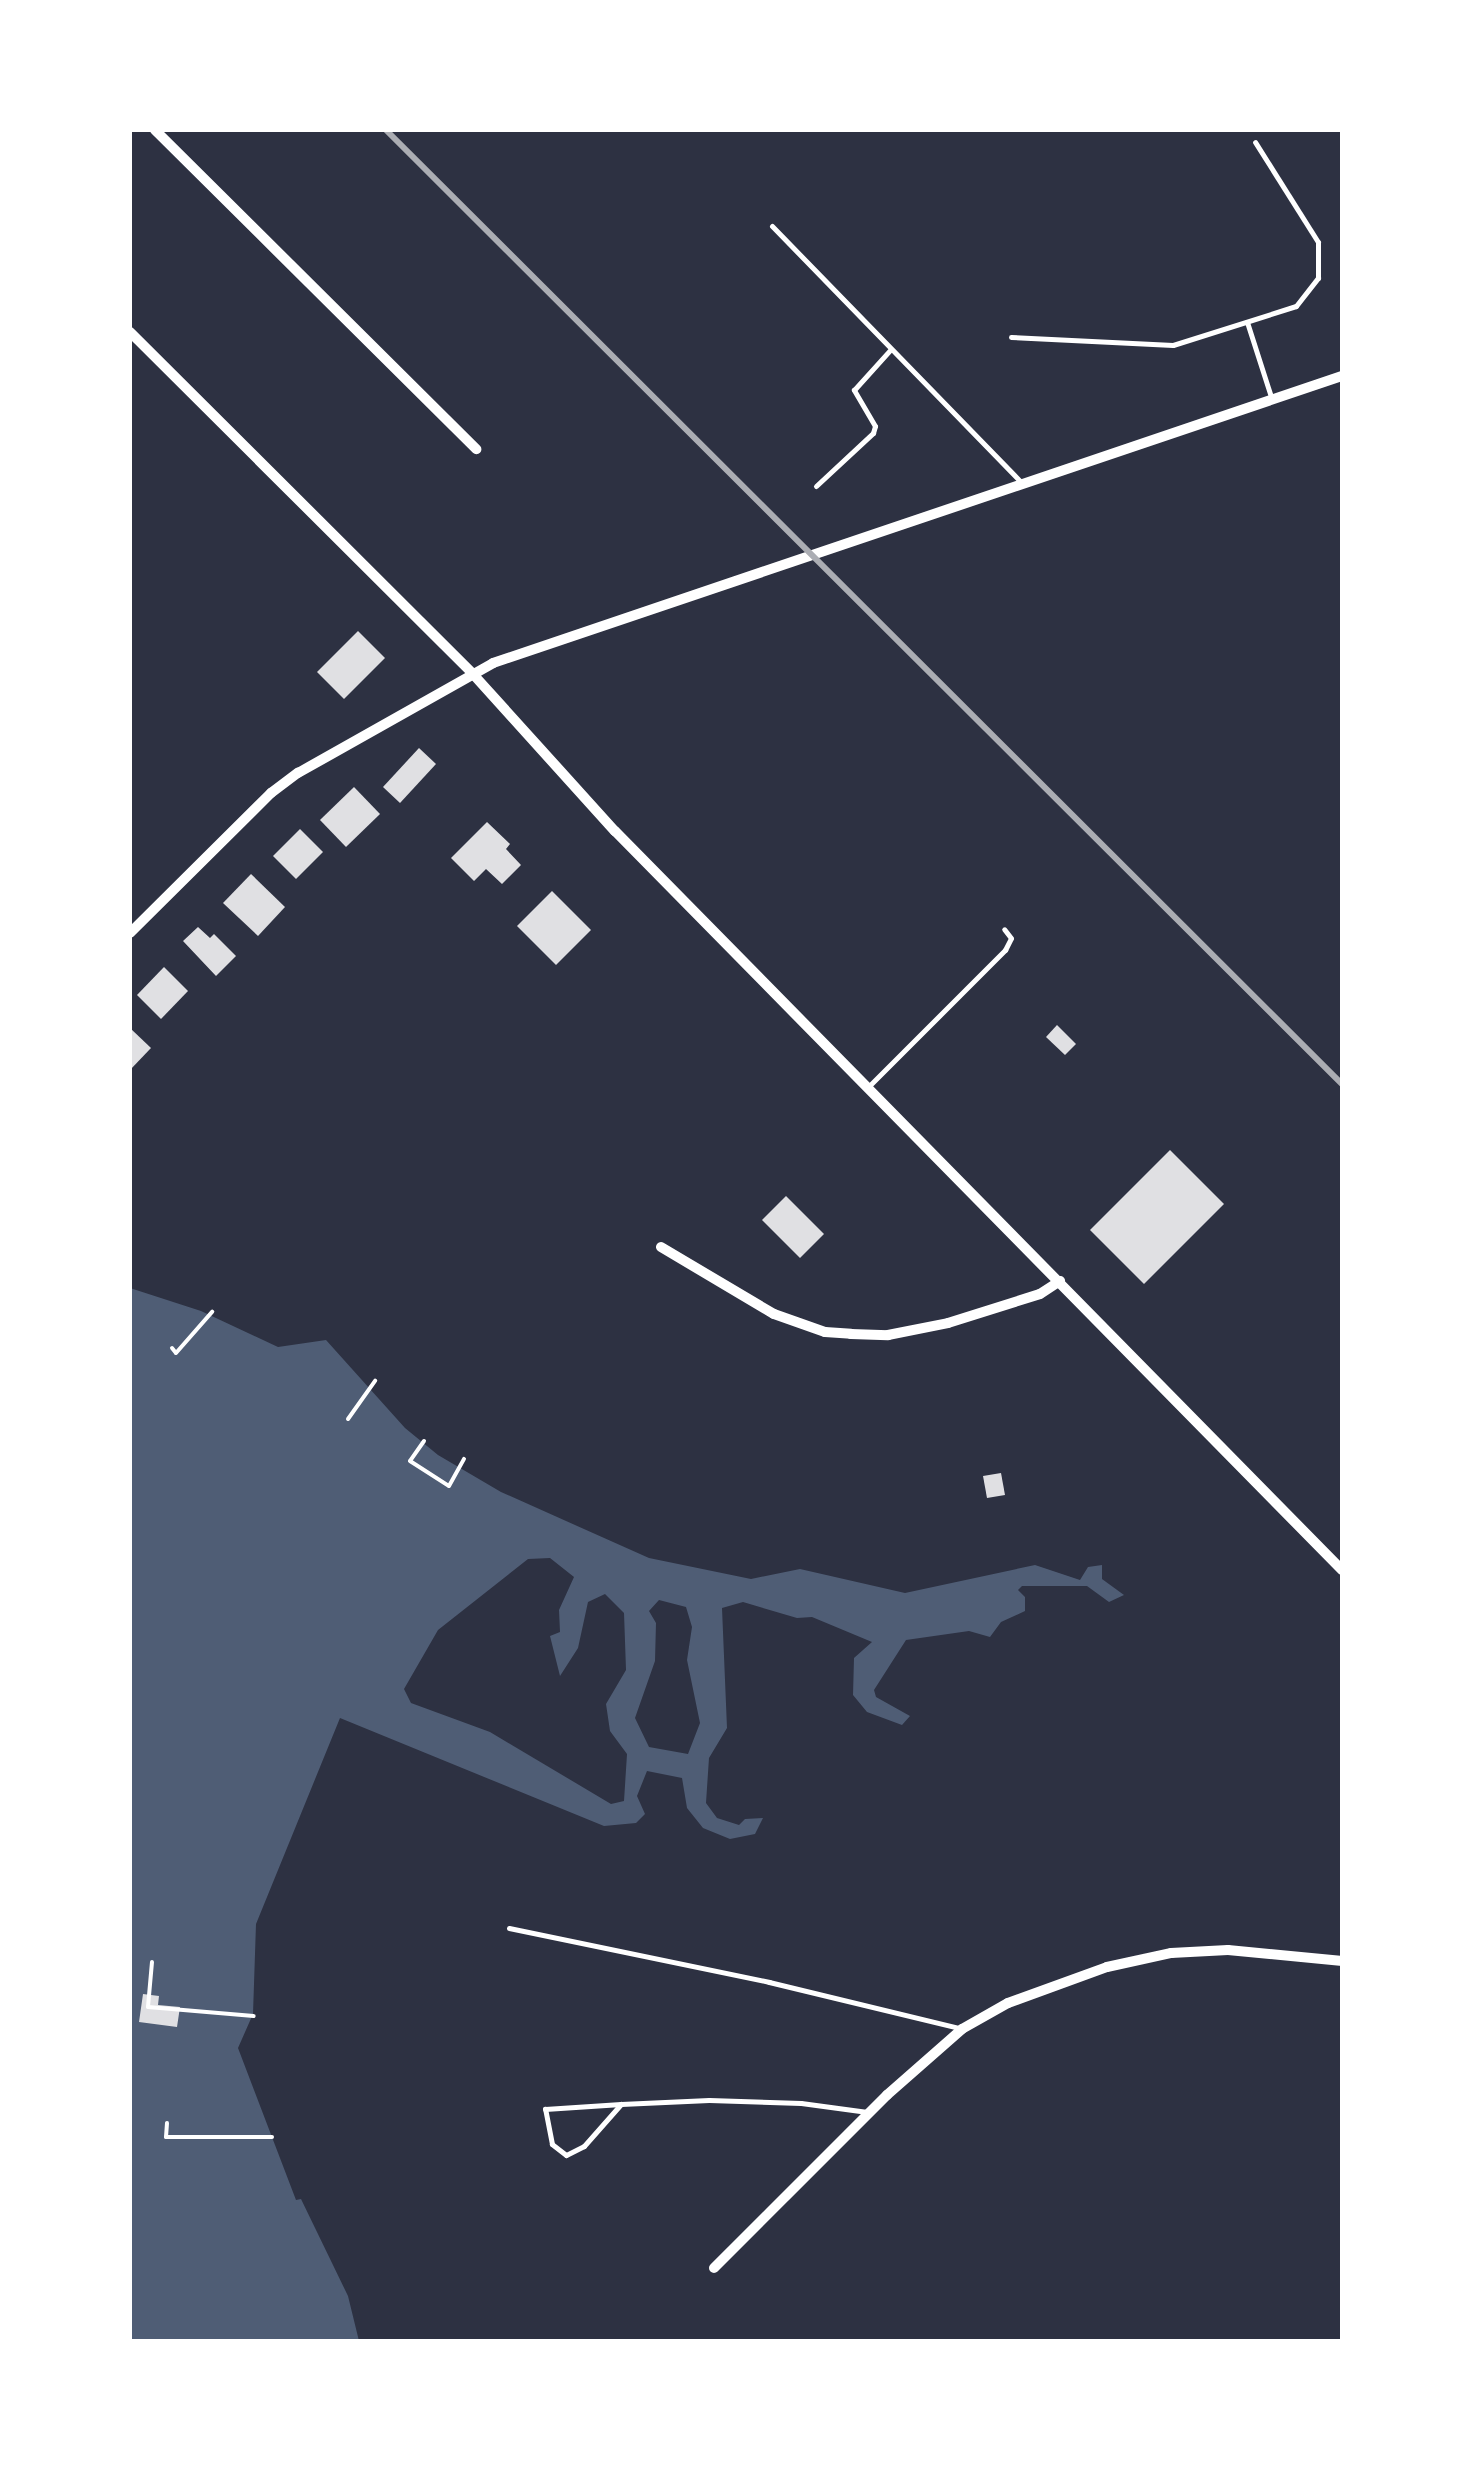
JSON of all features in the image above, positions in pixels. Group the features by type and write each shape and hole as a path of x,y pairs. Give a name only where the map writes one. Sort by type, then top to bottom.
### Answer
{"street":[{"path":"156,130 476,448"},
{"path":"130,332 472,673 615,831 1342,1570"},
{"path":"130,933 271,793 298,773 472,673 1342,376"},
{"path":"662,1247 774,1314 825,1332 888,1334 948,1323 1040,1294 1060,1281"},
{"path":"714,2268 870,2112 962,2029 1054,1986 1107,1967 1172,1953 1228,1950 1342,1961"}],"lane":[{"path":"1011,337 1173,345 1296,306 1318,278 1318,242 1255,142"},
{"path":"772,226 1022,484"},
{"path":"1247,322 1272,400"},
{"path":"816,486 872,433 875,426 854,390 892,349"},
{"path":"868,1087 1004,950 1010,938 1004,930"},
{"path":"509,1928 769,1982 962,2029"},
{"path":"621,2104 584,2146 566,2156 552,2144 546,2108 621,2104 746,2101 870,2112"}],"path":[{"path":"172,1348 176,1353 212,1312"},
{"path":"348,1419 376,1381"},
{"path":"424,1440 410,1460 449,1486 464,1459"},
{"path":"152,1962 148,2007 254,2016"},
{"path":"167,2123 166,2137 272,2137"}],"water":[{"path":"130,1288 201,1311 278,1347 326,1340 405,1428 438,1455 501,1492 649,1558 751,1579 800,1569 905,1593 1035,1565 1080,1580 1088,1567 1102,1565 1102,1579 1124,1595 1109,1602 1087,1586 1022,1586 1018,1590 1025,1597 1025,1611 1001,1622 990,1637 969,1631 906,1640 874,1690 876,1697 910,1716 902,1725 867,1712 853,1695 854,1658 872,1642 812,1617 797,1618 743,1602 722,1608 727,1728 709,1758 706,1803 717,1818 739,1825 745,1819 763,1818 755,1834 730,1839 703,1828 687,1808 682,1778 647,1771 637,1796 645,1814 636,1823 604,1826 340,1718 256,1924 253,2014 238,2048 296,2200 301,2199 348,2296 359,2341 130,2341","holes":["550,1558 574,1577 559,1610 560,1632 550,1636 560,1676 578,1648 588,1602 605,1594 624,1613 626,1670 606,1704 610,1731 627,1754 624,1801 611,1804 490,1732 411,1703 404,1689 438,1630 528,1559","659,1600 686,1607 692,1627 687,1660 700,1723 688,1754 649,1747 635,1718 655,1661 656,1623 649,1611"]}],"building":[{"path":"358,631 385,658 344,699 317,672"},
{"path":"419,748 436,764 400,803 383,787"},
{"path":"354,787 380,814 346,847 320,820"},
{"path":"487,822 510,844 506,849 521,865 502,884 486,869 474,881 451,858"},
{"path":"300,829 323,852 296,879 273,856"},
{"path":"251,874 285,907 258,936 223,903"},
{"path":"552,891 591,930 556,965 517,926"},
{"path":"198,927 210,938 214,934 236,956 216,976 183,941"},
{"path":"164,967 188,991 161,1019 137,995"},
{"path":"1057,1025 1076,1044 1065,1055 1046,1037"},
{"path":"130,1028 151,1048 130,1070"},
{"path":"1170,1150 1224,1204 1144,1284 1090,1230"},
{"path":"786,1196 824,1234 800,1258 762,1220"},
{"path":"1001,1473 1005,1495 987,1498 983,1476"},
{"path":"143,1994 159,1996 158,2005 180,2007 177,2027 139,2022"}],"railway":[{"path":"386,130 1342,1084"}]}
